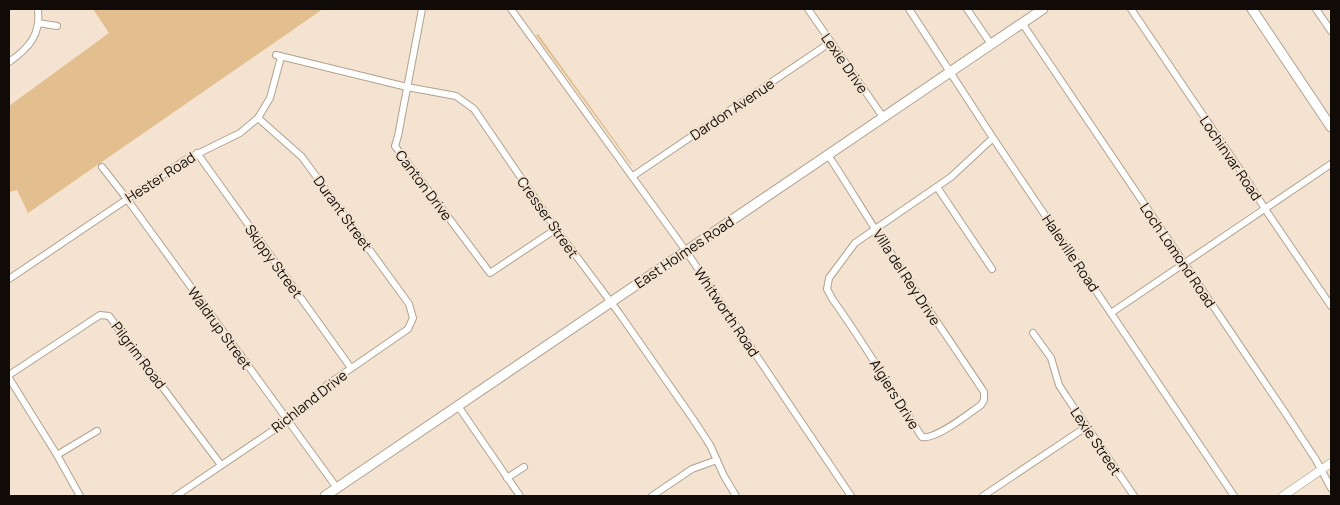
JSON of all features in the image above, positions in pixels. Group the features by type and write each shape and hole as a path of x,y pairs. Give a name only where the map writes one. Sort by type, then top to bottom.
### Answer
{"main road":[{"name":"East Holmes Road","path":"326,496 1043,9"},
{"path":"1252,9 1331,127"}],"street":[{"path":"9,62 29,46 37,32 38,9"},
{"name":"Canton Drive","path":"422,9 398,136 394,146 490,273 556,229"},
{"name":"Whitworth Road","path":"511,9 686,251 851,496"},
{"name":"Lexie Drive","path":"808,9 883,117"},
{"name":"Haleville Road","path":"909,9 993,138 1234,496"},
{"path":"967,9 991,44"},
{"name":"Lochinvar Road","path":"1131,9 1331,306"},
{"path":"1316,9 1331,31"},
{"path":"38,22 57,26"},
{"name":"Loch Lomond Road","path":"1022,23 1286,414 1331,488"},
{"name":"Dardon Avenue","path":"633,176 830,42"},
{"name":"Cresser Street","path":"279,56 407,87 456,96 474,109 556,229 611,302 698,426 736,496"},
{"name":"Hester Road","path":"9,279 197,153 240,133 258,118 270,98 279,56"},
{"name":"Durant Street","path":"258,118 302,157 409,304 413,318"},
{"path":"875,228 954,175 993,138"},
{"name":"Skippy Street","path":"197,153 351,368"},
{"name":"Villa del Rey Drive","path":"828,154 984,392 984,400"},
{"path":"1111,313 1331,164"},
{"name":"Waldrup Street","path":"102,167 337,488"},
{"path":"937,187 992,269"},
{"name":"Algiers Drive","path":"875,228 850,247 829,278 827,289 922,437 927,438 939,434 981,405 984,400"},
{"name":"Pilgrim Road","path":"9,376 100,315 109,316 222,465"},
{"name":"Richland Drive","path":"176,496 287,421 310,403 327,385 408,329 413,318"},
{"name":"Lexie Street","path":"1033,333 1053,362 1059,385 1132,494"},
{"path":"9,376 57,456 77,496"},
{"path":"458,406 520,496"},
{"path":"984,496 1086,427"},
{"path":"57,456 97,431"},
{"path":"652,496 692,470 717,460"},
{"path":"1283,496 1331,463"},
{"path":"507,478 524,467"},
{"path":"1123,496 1132,494"}],"shaded area":[{"path":"93,9 323,9 28,213 17,190 9,192 9,106 109,33"},
{"path":"538,34 633,166 536,35"}]}
